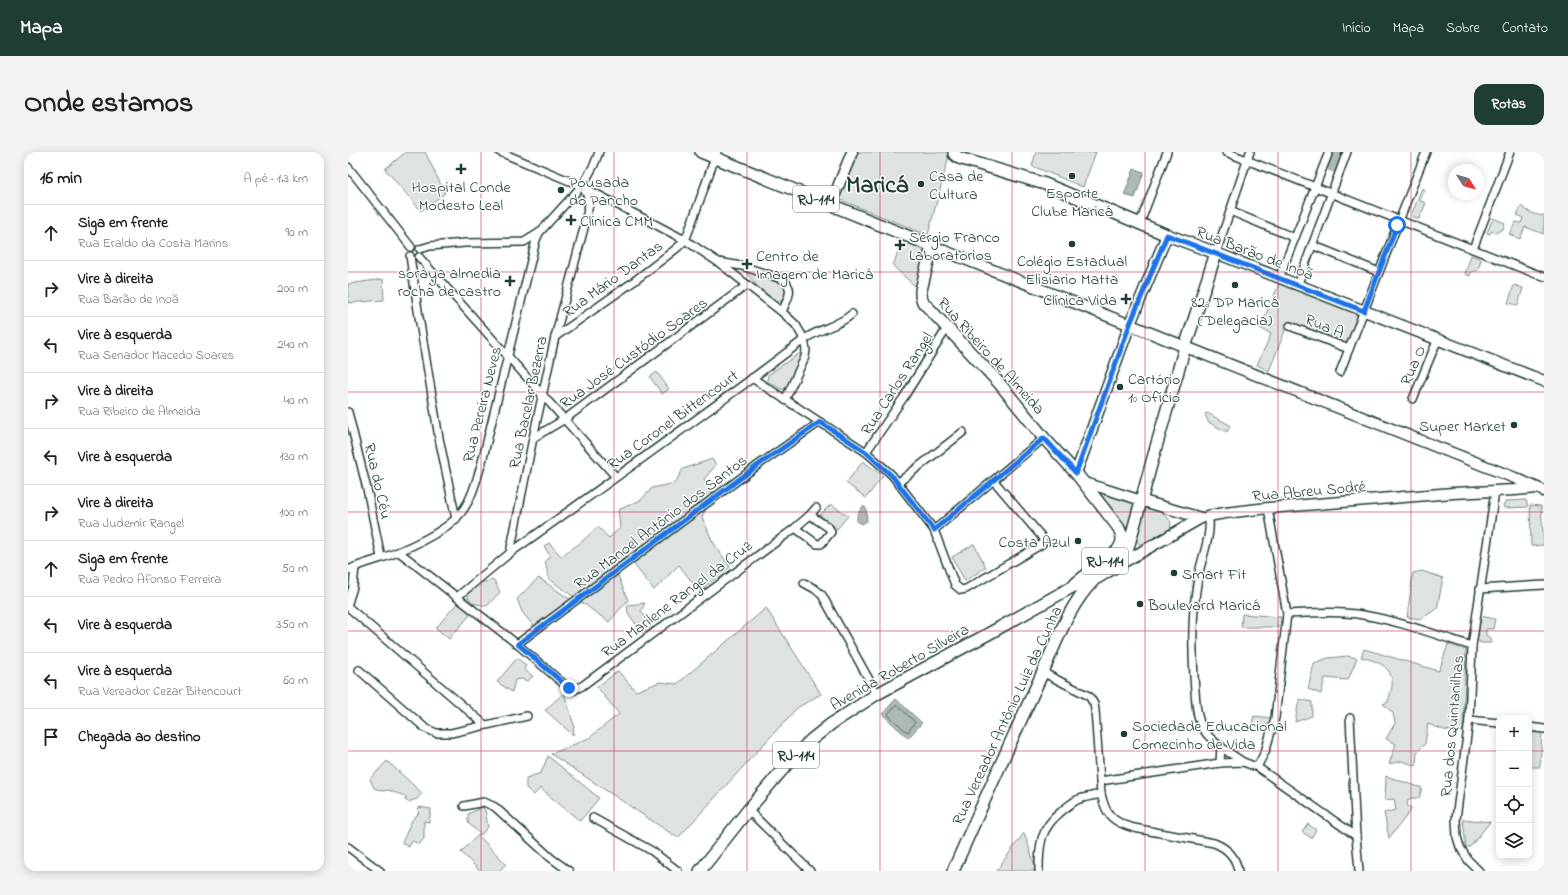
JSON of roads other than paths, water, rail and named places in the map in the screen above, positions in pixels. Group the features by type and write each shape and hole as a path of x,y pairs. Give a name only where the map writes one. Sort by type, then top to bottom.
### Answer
{"main road":[{"name":"RJ-114","path":"701,152 716,155 932,246 1130,324"},
{"path":"831,204 852,152"},
{"name":"Rua Barão de Inoã","path":"954,153 963,159 1045,184 1167,235 1544,381"},
{"path":"1079,477 1130,324 1167,235"},
{"name":"Rua Ribeiro de Almeida","path":"932,246 922,286 921,296 923,302 992,375 1044,438 1079,477"},
{"path":"1115,567 1123,558 1128,548 1140,500 1185,347 1216,253"},
{"path":"1130,324 1542,489"},
{"name":"Avenida Roberto Silveira","path":"1072,587 1082,577 1109,559 1118,551 1122,541 1122,535 1118,527 1079,477"},
{"name":"Rua Abreu Sodré","path":"1140,500 1204,517 1225,512 1268,508 1453,493 1542,489"},
{"name":"Avenida Roberto Silveira","path":"700,871 748,810 789,762 806,744 836,720 878,694 1072,587 1097,578 1204,517"},
{"name":"Rua Vereador Antônio Luiz da Cunha","path":"953,871 1042,672 1078,599 1097,578"}],"street":[{"path":"500,152 583,187 684,240 718,262 782,312 802,332 806,350 805,357 785,400"},
{"name":"Rua Pereira Neves","path":"352,568 399,552 445,527 456,519 464,510 474,488 508,357 532,253 539,233 583,187 599,152"},
{"path":"1140,223 1167,152"},
{"path":"1226,152 1544,277"},
{"path":"1216,253 1250,152"},
{"path":"1279,278 1329,152"},
{"path":"1297,286 1347,152"},
{"path":"1340,372 1426,152"},
{"path":"1473,249 1510,152"},
{"path":"684,240 716,155"},
{"path":"348,167 411,247 416,246 419,317 438,430 456,519"},
{"name":"Rua Bacelar Bezerra","path":"510,553 555,337 589,204 588,197 583,187"},
{"path":"1230,211 1295,238"},
{"path":"416,257 430,246 465,243 524,242 539,233"},
{"name":"Rua Mário Dantas","path":"555,337 633,282 677,248 684,240"},
{"path":"524,242 532,253"},
{"path":"1312,246 1379,272"},
{"path":"416,257 565,419 616,477"},
{"path":"718,262 742,266 787,282 790,286 790,291 782,312"},
{"name":"Rua José Custódio Soares","path":"533,438 565,419 747,285"},
{"name":"Rua Coronel Bittencourt","path":"510,553 752,378 804,338 835,326 852,314"},
{"name":"Rua A","path":"1290,326 1349,349"},
{"name":"Rua Carlos Rangel","path":"866,452 904,397 947,328"},
{"name":"Rua O","path":"1413,399 1437,340"},
{"path":"752,378 866,452 899,482 934,530 955,585 959,589 966,589 1041,546 1043,542 1041,536 994,481"},
{"name":"Rua do Céu","path":"348,412 367,489 381,557"},
{"name":"Rua Manoel Antônio dos Santos","path":"518,644 754,468 820,422"},
{"path":"899,482 963,432"},
{"path":"934,530 1044,438"},
{"name":"Rua Abreu Sodré","path":"1079,477 1140,500"},
{"path":"1472,646 1495,491"},
{"name":"Rua Marilene Rangel da Cruz","path":"518,644 565,685 574,690 582,686 795,528 810,516 816,508"},
{"path":"1257,767 1265,752 1275,718 1287,614 1268,508"},
{"path":"795,528 817,544 821,544 831,532 829,528 810,516"},
{"path":"1204,517 1210,526 1196,591 1193,613 1192,653 1197,712 1201,726 1207,734 1243,762 1257,767 1356,836"},
{"path":"399,552 518,644"},
{"path":"457,597 510,553"},
{"path":"348,603 353,587 352,568"},
{"path":"804,583 822,595 878,694"},
{"path":"1480,589 1544,585"},
{"path":"348,607 485,725"},
{"name":"Rua dos Quintanilhas","path":"1287,614 1344,613 1362,615 1399,623 1472,646 1469,720 1456,819 1457,837 1460,847 1468,860 1479,871"},
{"path":"359,670 407,713 431,732 442,734 451,733 527,716"},
{"path":"1042,672 1086,694 1092,699 1095,710 1101,794 1103,804 1109,816 1121,824 1134,828 1214,843 1221,846 1232,855 1238,871"},
{"path":"1350,718 1359,871"},
{"path":"1469,720 1496,724"},
{"path":"1532,727 1544,729"},
{"path":"1220,763 1221,746"},
{"path":"1100,781 1220,763 1243,762"},
{"path":"1039,871 1041,839 1049,823 1078,799 1101,794"},
{"path":"464,806 484,802 495,807 551,858 569,871"},
{"path":"748,810 810,871"},
{"path":"593,818 652,851 678,871"},
{"path":"348,847 380,871"}],"water":[{"path":"1134,169 1144,172 1135,198 1124,195"},
{"path":"863,506 866,508 867,521 862,524 857,521 857,515"},
{"path":"896,699 922,723 908,738 882,714"}],"waterway":[{"path":"1333,166 1338,152"}],"place":[{"name":"Hospital Conde Modesto Leal","path":"461,169"},
{"name":"Esporte Clube Maricá","path":"1072,176"},
{"name":"Casa de Cultura","path":"921,184"},
{"name":"Pousada do Pancho","path":"561,190"},
{"name":"Clínica CMM","path":"571,220"},
{"name":"Colégio Estadual Elisiario Matta","path":"1072,244"},
{"name":"Sérgio Franco Laboratórios","path":"900,245"},
{"name":"Centro de Imagem de Maricá","path":"747,264"},
{"name":"soraya almedia rocha de castro","path":"510,281"},
{"name":"82ª DP Maricá (Delegacia)","path":"1235,285"},
{"name":"Clínica Vida","path":"1126,299"},
{"name":"Cartório 1º Ofício","path":"1120,387"},
{"name":"Super Market","path":"1514,425"},
{"name":"Costa Azul","path":"1078,541"},
{"name":"Smart Fit","path":"1174,573"},
{"name":"Boulevard Maricá","path":"1140,604"},
{"name":"Sociedade Educacional Comecinho de Vida","path":"1124,734"}],"district":[{"name":"Maricá","path":"877,184"}]}
